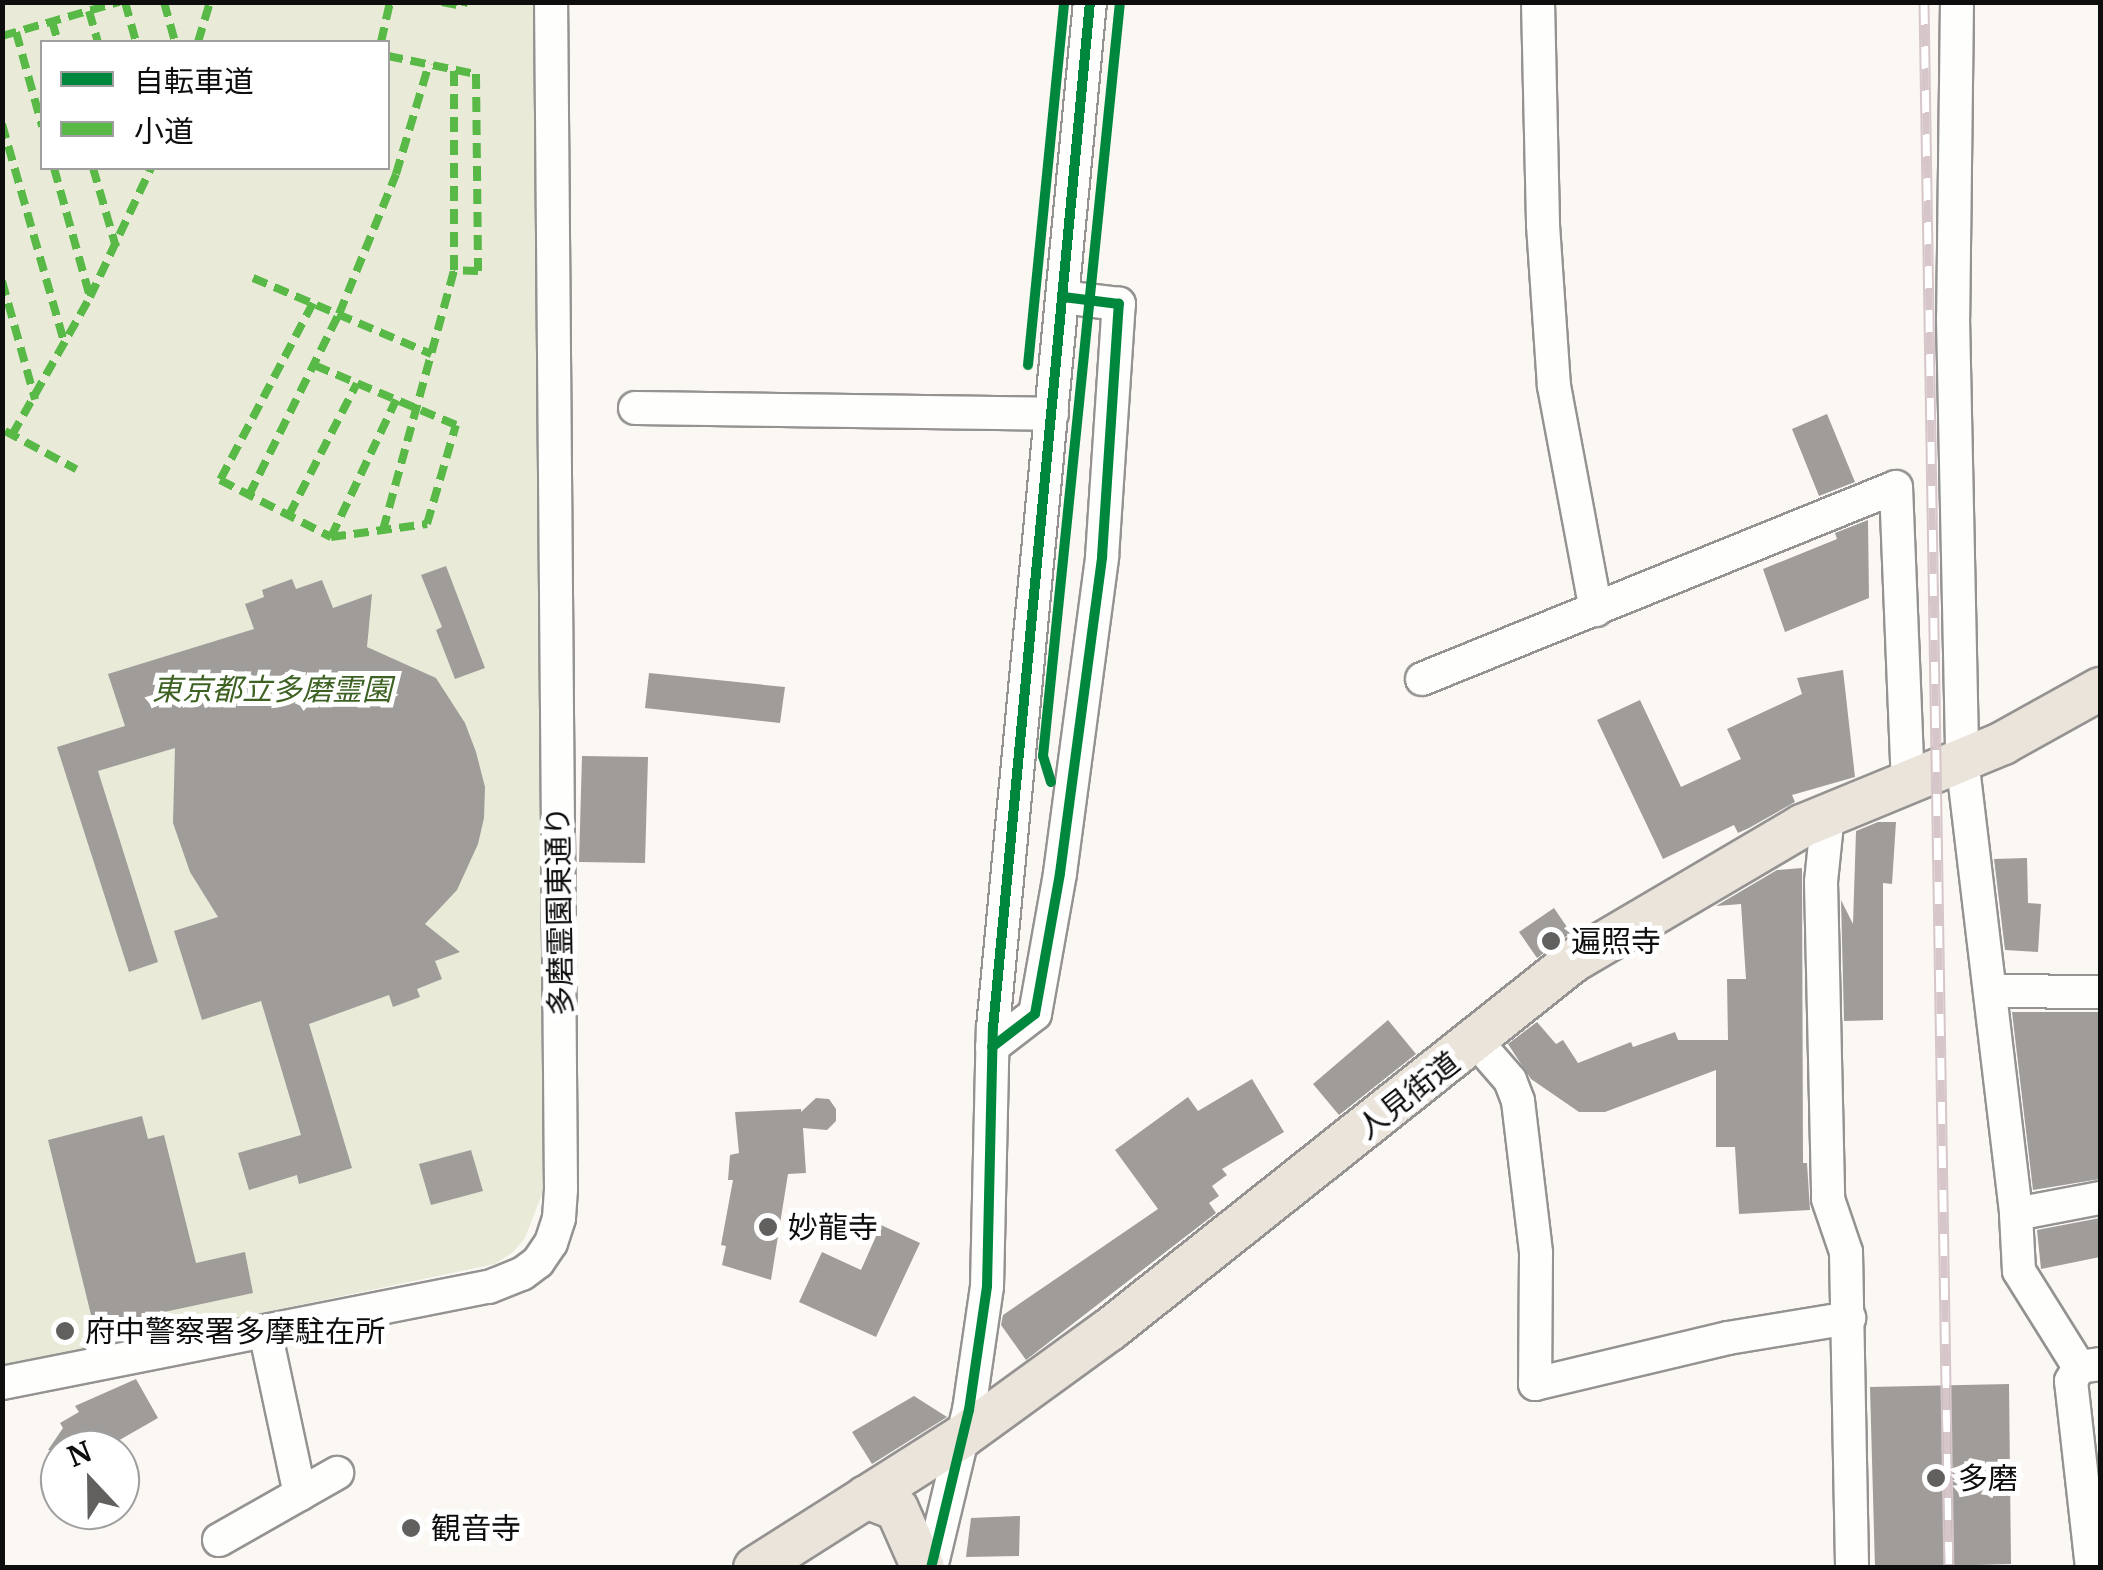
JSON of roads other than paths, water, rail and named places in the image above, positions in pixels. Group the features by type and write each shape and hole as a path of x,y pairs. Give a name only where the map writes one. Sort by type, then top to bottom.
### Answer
{"main road":[{"name":"人見街道","path":"755,1568 963,1436 1109,1330 1574,961 1828,814 1962,760 2049,720 2100,689"},
{"path":"866,1497 897,1509 923,1568"}],"street":[{"name":"多磨霊園東通り","path":"2,1383 489,1287 538,1262 559,1218 551,2"},
{"path":"931,1568 963,1436 987,1286 992,1047 1090,2"},
{"path":"1538,2 1543,225 1554,386 1596,610"},
{"path":"1957,2 1953,318 1962,760 2016,1214 2018,1271 2090,1366 2071,1381 2092,1568"},
{"path":"992,1047 1035,1014 1060,873 1102,556 1120,304 1062,297"},
{"path":"635,408 1052,414"},
{"path":"1422,679 1896,487 1908,782"},
{"path":"1828,814 1821,882 1828,1199 1846,1252 1852,1568"},
{"path":"1990,991 2100,992"},
{"path":"1476,1042 1510,1080 1518,1101 1536,1253 1535,1384 1728,1338 1849,1318"},
{"path":"2016,1214 2100,1198"},
{"path":"265,1331 300,1494"},
{"path":"220,1540 337,1473"}],"railway":[{"path":"1924,2 1949,1568"}],"place":[{"name":"遍照寺","path":"1551,941"},
{"name":"妙龍寺","path":"768,1227"},
{"name":"府中警察署多摩駐在所","path":"65,1331"},
{"name":"多磨","path":"1936,1478"},
{"name":"観音寺","path":"411,1528"}],"park label":[{"name":"東京都立多磨霊園","path":"272,689"}]}
